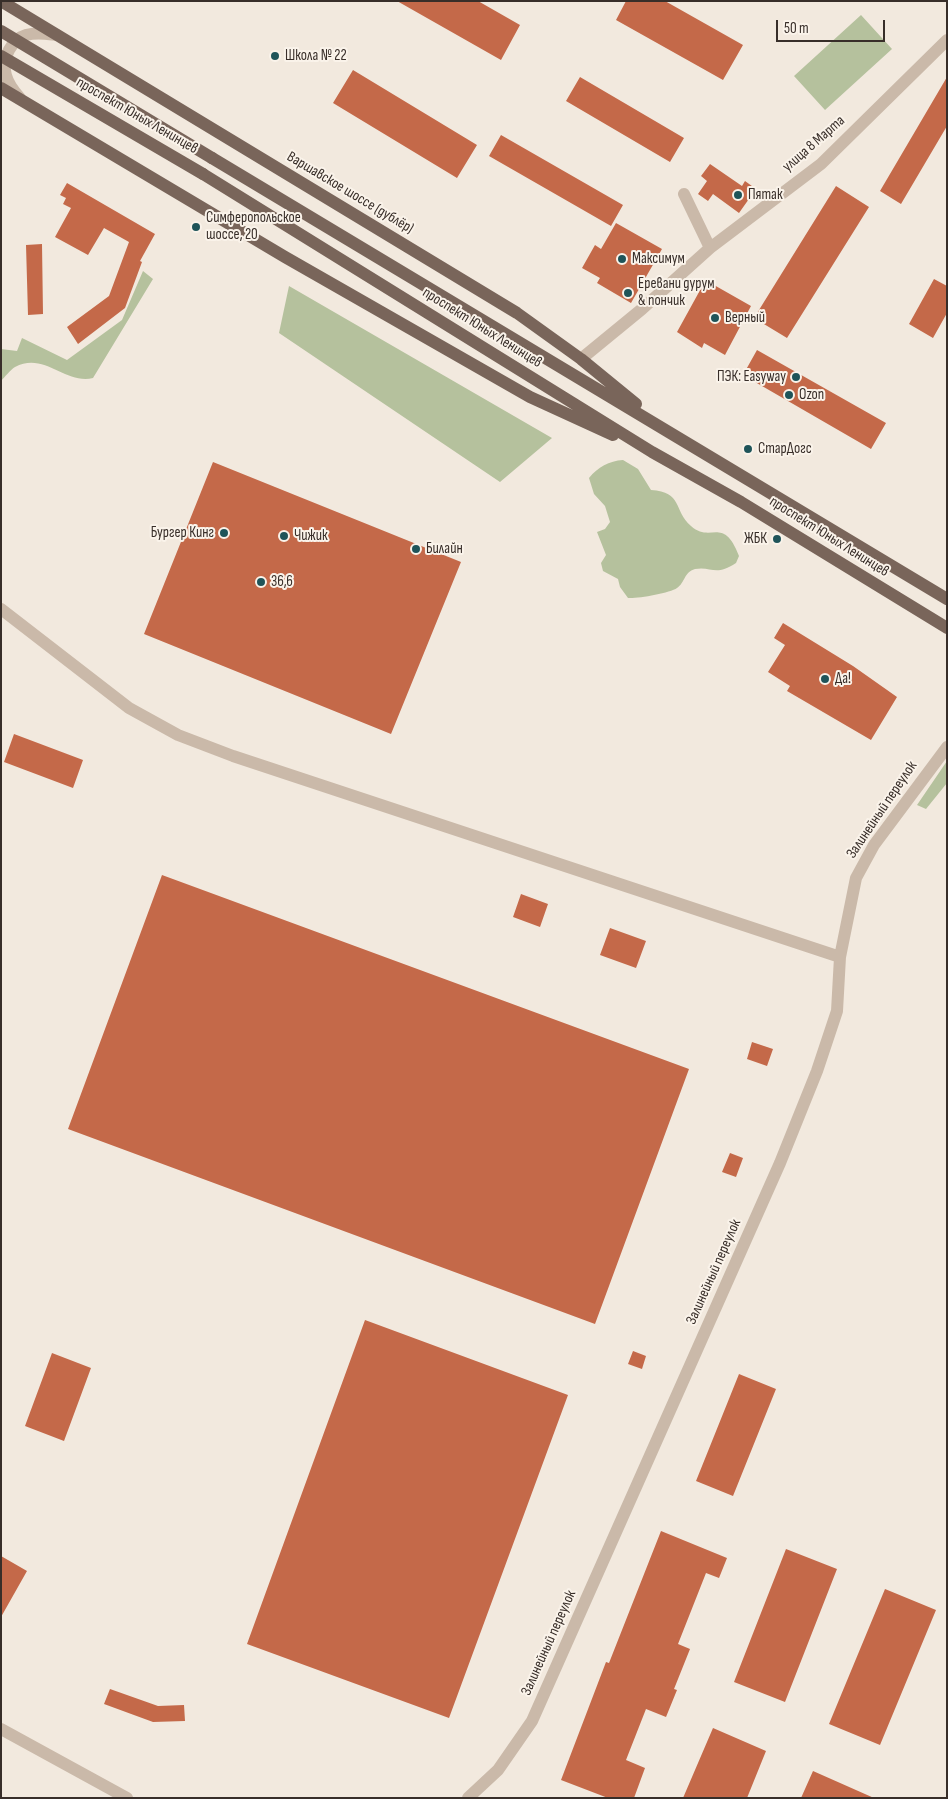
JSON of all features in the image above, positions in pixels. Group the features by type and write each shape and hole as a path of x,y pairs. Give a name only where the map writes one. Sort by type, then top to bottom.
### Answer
{"main road":[{"name":"Варшавское шоссе (дублёр)","path":"1,1 517,313 581,359 668,431"},
{"name":"проспект Юных Ленинцев","path":"1,31 947,599"},
{"name":"проспект Юных Ленинцев","path":"1,56 203,174 652,452 741,502 947,628"},
{"path":"3,90 285,257 530,397 652,452"}],"street":[{"path":"22,101 8,86 2,69 5,56 13,43 24,35 40,32 60,36"},
{"name":"улица 8 Марта","path":"581,359 642,309 710,248 821,164 947,40"},
{"path":"684,194 710,248"},
{"path":"1,609 130,708 178,735 233,756 840,957"},
{"name":"Залинейный переулок","path":"468,1798 498,1770 532,1721 778,1169 817,1071 837,1011 840,957 856,878 874,845 947,747"},
{"path":"1,1729 128,1798"}],"green space":[{"path":"861,15 892,49 825,110 794,76"},
{"path":"143,271 153,279 93,378 83,379 74,377 45,365 26,363 13,368 1,381 1,349 17,351 22,338 67,360 122,320"},
{"path":"289,286 552,438 500,482 279,333"},
{"path":"623,460 638,469 651,490 661,491 673,498 685,520 691,526 698,531 722,533 728,537 739,556 736,563 718,570 701,568 691,570 680,586 673,590 638,598 628,598 620,587 618,579 603,571 601,563 606,555 597,532 605,529 610,522 605,506 594,494 589,478 604,465"},
{"path":"947,761 947,783 926,809 917,805"}],"building":[{"path":"397,1 478,1 520,25 501,60"},
{"path":"626,1 665,1 743,45 723,80 616,20"},
{"path":"353,70 477,145 457,178 333,103"},
{"path":"580,77 684,138 670,162 566,101"},
{"path":"947,77 947,126 901,204 880,191"},
{"path":"501,135 623,205 611,226 489,156"},
{"path":"710,164 742,186 745,181 756,189 739,213 713,194 708,201 698,194 707,181 701,176"},
{"path":"67,183 155,234 140,261 142,262 125,308 78,344 67,327 109,296 129,242 104,228 88,255 55,237 71,208 63,204 66,198 60,195"},
{"path":"836,186 869,207 787,338 754,318"},
{"name":"Максимум","path":"616,223 662,249 631,303 597,283 600,278 582,268 595,245 601,249"},
{"path":"42,244 43,314 28,315 26,245"},
{"path":"934,279 947,286 947,313 933,338 909,324"},
{"name":"Верный","path":"704,283 712,287 714,285 751,306 725,355 704,343 702,348 677,332"},
{"path":"757,350 886,423 871,449 743,375"},
{"path":"213,462 461,562 391,734 144,634"},
{"name":"Да!","path":"783,623 853,666 897,697 871,740 787,691 790,686 768,672 785,645 774,638"},
{"path":"14,734 83,760 73,788 4,762"},
{"path":"162,875 689,1069 595,1324 68,1129"},
{"path":"521,894 548,904 540,927 513,917"},
{"path":"610,928 646,941 636,968 600,955"},
{"path":"752,1042 773,1049 767,1066 747,1059"},
{"path":"730,1153 743,1158 736,1177 722,1172"},
{"path":"365,1320 568,1395 449,1718 247,1644"},
{"path":"633,1351 646,1356 642,1369 628,1364"},
{"path":"52,1353 91,1368 64,1441 25,1426"},
{"path":"739,1374 776,1389 733,1496 696,1481"},
{"path":"661,1531 727,1558 719,1578 706,1573 678,1644 690,1649 674,1689 677,1690 666,1717 646,1709 626,1760 645,1768 634,1798 608,1798 561,1780 606,1662 609,1663"},
{"path":"786,1549 837,1569 785,1702 734,1682"},
{"path":"1,1556 27,1571 1,1617"},
{"path":"885,1589 936,1610 880,1745 829,1724"},
{"path":"110,1689 158,1706 184,1705 185,1721 153,1722 104,1704"},
{"path":"713,1728 766,1751 747,1798 683,1798"},
{"path":"813,1771 874,1798 801,1798"}],"place":[{"name":"Школа № 22","path":"275,56"},
{"name":"Пятак","path":"738,195"},
{"name":"Симферопольское шоссе, 20","path":"196,227"},
{"name":"Максимум","path":"622,259"},
{"name":"Еревани дурум & пончик","path":"628,293"},
{"name":"Верный","path":"715,318"},
{"name":"ПЭК: Easyway","path":"796,377"},
{"name":"Ozon","path":"789,395"},
{"name":"СтарДогс","path":"748,449"},
{"name":"Бургер Кинг","path":"224,533"},
{"name":"Чижик","path":"284,536"},
{"name":"ЖБК","path":"777,539"},
{"name":"Билайн","path":"416,549"},
{"name":"36,6","path":"261,582"},
{"name":"Да!","path":"825,679"}]}
